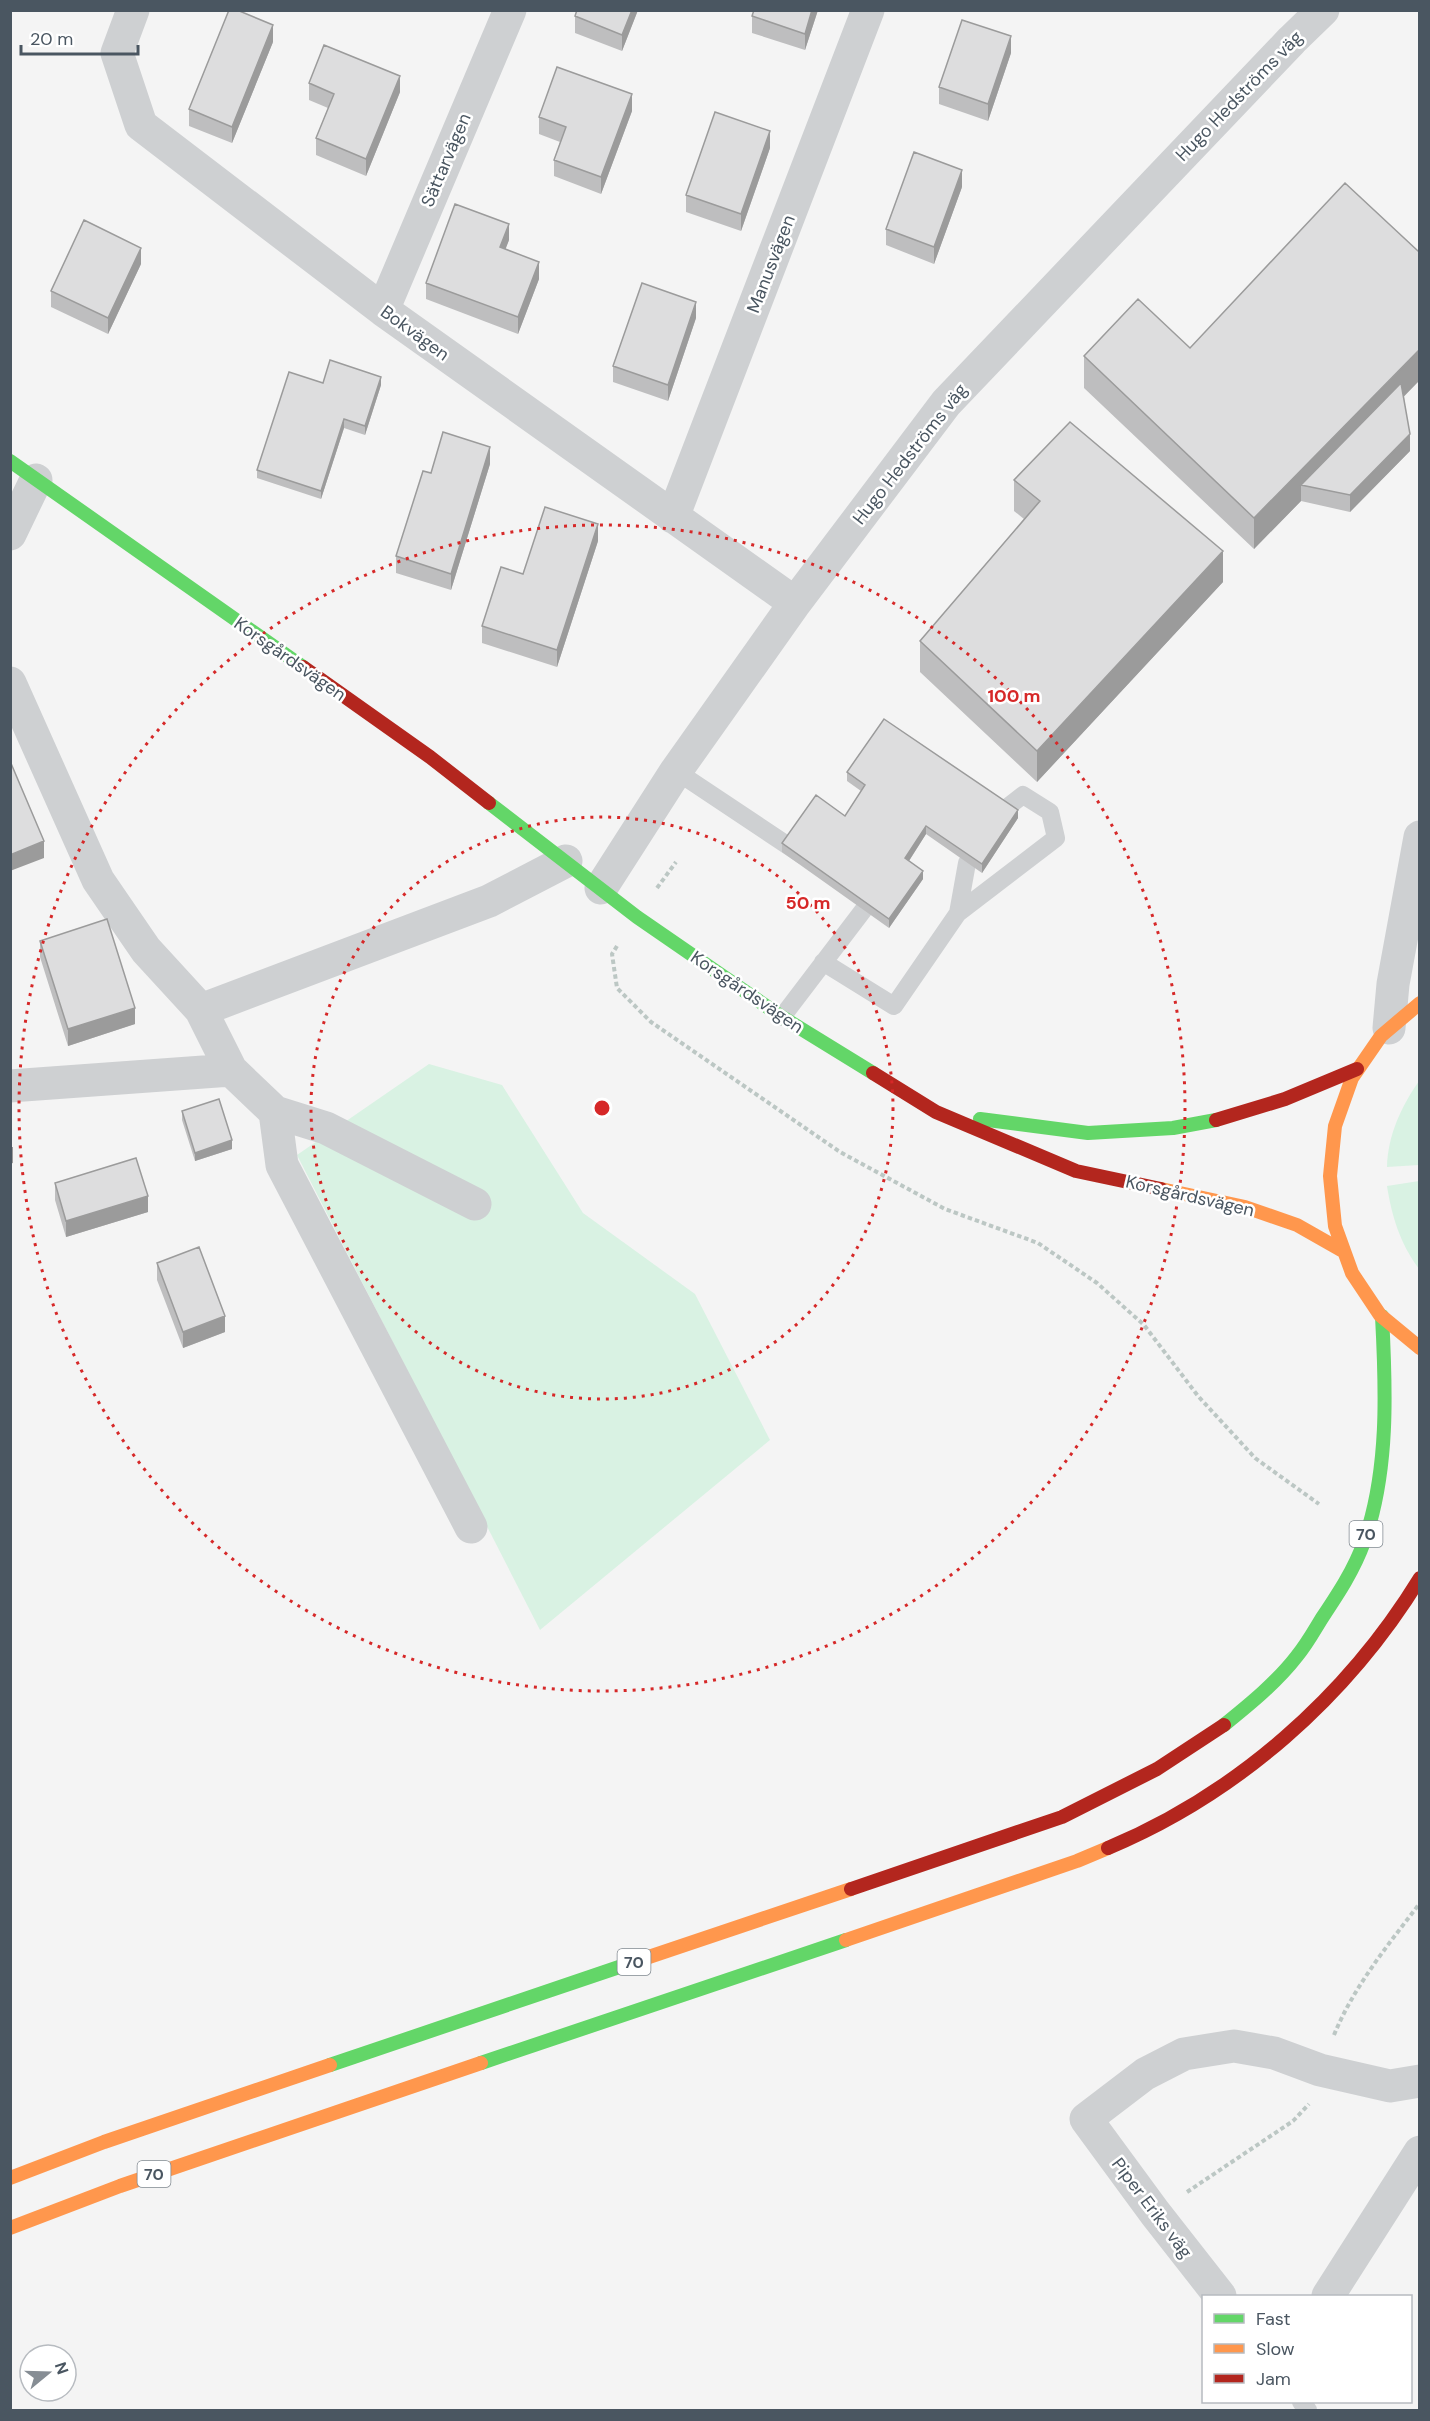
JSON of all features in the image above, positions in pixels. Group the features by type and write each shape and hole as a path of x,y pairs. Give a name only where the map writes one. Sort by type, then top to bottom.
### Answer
{"main road":[{"name":"Korsgårdsvägen","path":"23,471 430,757 637,916 782,1017 936,1112 1077,1171 1256,1211 1297,1225 1341,1250"},
{"path":"1419,1003 1389,1028 1372,1047 1357,1069 1343,1097 1334,1126 1329,1157 1328,1189 1332,1220 1341,1250 1357,1281 1382,1316 1419,1348"},
{"name":"Korsgårdsvägen","path":"936,1112 1014,1125 1088,1133 1173,1128 1230,1117 1285,1099 1357,1069"},
{"name":"70","path":"10,2178 115,2138 1062,1817 1123,1789 1188,1752 1242,1712 1295,1659 1343,1588 1367,1530 1382,1457 1386,1389 1382,1316"},
{"name":"70","path":"10,2228 120,2186 1077,1861 1141,1834 1209,1796 1261,1758 1307,1717 1350,1672 1395,1619 1419,1578"}],"street":[{"name":"Bokvägen","path":"133,10 117,53 141,125 383,310 795,603"},
{"name":"Sättarvägen","path":"383,310 510,10"},
{"name":"Manusvägen","path":"673,517 868,10"},
{"name":"Hugo Hedströms väg","path":"601,888 676,771 795,603 946,403 1323,10"},
{"path":"10,534 23,471"},
{"path":"10,683 98,880 146,950 201,1010 231,1070 275,1112 326,1128 475,1204"},
{"path":"1389,1028 1393,984 1419,837"},
{"path":"201,1010 489,901 566,861"},
{"path":"10,1086 231,1070"},
{"path":"275,1112 282,1166 471,1527"},
{"name":"Piper Eriks väg","path":"1219,2295 1086,2120 1145,2074 1184,2054 1234,2046 1274,2053 1320,2070 1390,2086 1419,2081"},
{"path":"1329,2295 1419,2152"}],"lane":[{"path":"676,771 812,861"},
{"path":"823,962 894,1006 958,913 987,888 1056,838 1050,812 1023,795 1005,809 967,863 958,913"},
{"path":"782,1017 871,900 842,881"}],"path":[{"path":"676,862 612,954 616,988 651,1022 840,1152 945,1209 1038,1243 1097,1283 1144,1325 1198,1396 1254,1458 1319,1504"}],"green space":[{"path":"429,1064 502,1085 583,1213 695,1294 770,1440 540,1630 297,1155"},
{"path":"1419,1081 1419,1165 1387,1167 1390,1144 1397,1122"},
{"path":"1420,1181 1419,1269 1398,1229 1387,1186"}],"building":[{"path":"229,10 237,10 273,25 232,127 189,109"},
{"path":"577,10 632,10 622,35 575,16"},
{"path":"754,10 812,10 805,34 752,16"},
{"path":"962,20 1011,36 988,104 939,87"},
{"path":"324,45 400,76 366,159 316,138 334,94 309,83"},
{"path":"557,67 632,94 601,177 554,160 566,127 539,117"},
{"path":"715,112 770,131 741,214 686,195"},
{"path":"914,152 962,170 934,247 886,229"},
{"path":"1345,183 1419,250 1419,350 1254,518 1084,356 1138,299 1190,348"},
{"path":"455,204 509,224 500,247 539,262 518,317 426,283"},
{"path":"84,220 141,248 108,318 51,291"},
{"path":"642,283 696,302 668,385 613,366"},
{"path":"330,360 381,377 365,426 344,419 321,491 257,470 289,372 323,383"},
{"path":"1401,383 1410,434 1350,495 1301,485"},
{"path":"1070,422 1223,551 1037,751 920,641 1040,501 1014,480"},
{"path":"443,432 490,447 451,574 396,556 423,471 431,473"},
{"path":"545,507 598,524 557,650 482,626 501,567 523,574"},
{"path":"884,719 1018,810 982,864 926,826 905,858 923,871 889,919 782,843 816,795 845,816 865,785 847,772"},
{"path":"10,761 44,841 10,855"},
{"path":"107,919 135,1008 68,1029 40,941"},
{"path":"219,1099 232,1140 195,1153 182,1111"},
{"path":"136,1158 148,1196 66,1221 55,1183"},
{"path":"199,1247 225,1316 183,1332 157,1263"}],"traffic: fast":[{"path":"10,461 303,667"},
{"path":"489,803 637,917 782,1017 873,1073"},
{"path":"980,1119 1088,1133 1173,1128 1216,1120"},
{"path":"1224,1725 1272,1684 1301,1651 1345,1582 1364,1542 1372,1515 1382,1459 1385,1401 1382,1316"},
{"path":"481,2063 846,1940"},
{"path":"330,2065 628,1964"}],"traffic: slow":[{"path":"1420,1003 1381,1036 1352,1078 1335,1126 1330,1176 1335,1226 1352,1273 1380,1315 1420,1348"},
{"path":"1161,1189 1245,1207 1297,1225 1341,1250"},
{"path":"846,1940 1077,1861 1108,1848"},
{"path":"628,1964 851,1889"},
{"path":"10,2228 120,2186 481,2063"},
{"path":"10,2178 104,2142 330,2065"}],"traffic: jam":[{"path":"303,667 430,757 489,803"},
{"path":"1216,1120 1285,1099 1357,1069"},
{"path":"873,1073 936,1112 1076,1171 1161,1189"},
{"path":"1108,1848 1155,1826 1201,1800 1244,1770 1285,1737 1359,1663 1391,1622 1420,1578"},
{"path":"851,1889 1062,1817 1157,1769 1224,1725"}]}
